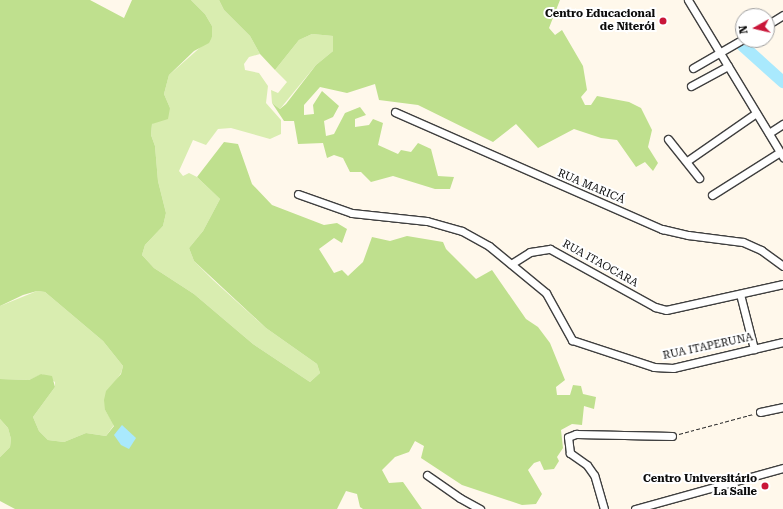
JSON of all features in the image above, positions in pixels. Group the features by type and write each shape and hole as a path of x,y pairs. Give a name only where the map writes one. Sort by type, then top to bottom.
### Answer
{"street":[{"path":"688,0 782,154 712,196"},
{"path":"694,68 735,44"},
{"path":"691,86 728,66"},
{"name":"RUA MARICÁ","path":"395,112 662,229 754,246 783,266"},
{"path":"687,162 756,113"},
{"path":"769,133 783,124"},
{"path":"668,139 699,178"},
{"path":"298,194 352,213 441,224 490,246 511,264"},
{"name":"RUA ITAOCARA","path":"511,264 530,252 550,249 655,308 666,310 783,284"},
{"name":"RUA ITAPERUNA","path":"511,264 549,298 565,332 577,343 665,369 783,342"},
{"path":"740,294 754,349"},
{"path":"760,412 783,407"},
{"path":"604,509 594,475 587,465 570,453 568,437 576,434 672,436"},
{"path":"635,509 783,468"},
{"path":"427,475 460,498 480,509"}],"path":[{"path":"672,436 760,412"}],"green space":[{"path":"0,0 90,0 124,18 132,0 191,0 205,14 212,26 212,37 209,43 194,51 169,75 164,94 170,108 168,119 152,124 151,135 155,146 158,181 166,213 163,226 145,245 142,255 154,268 194,294 253,344 310,382 320,373 317,364 266,328 194,261 189,248 203,231 220,199 197,177 224,142 238,144 252,184 272,205 324,225 337,223 347,229 342,243 334,238 319,249 334,273 342,270 348,276 363,262 372,237 390,241 407,236 443,242 446,249 476,279 492,270 526,319 538,327 550,343 565,380 556,387 557,395 570,395 573,385 581,386 583,394 596,397 594,409 584,406 582,425 572,424 561,430 563,448 557,457 559,461 554,469 544,470 540,461 534,463 528,470 542,494 536,504 522,505 462,485 421,458 424,446 415,441 409,452 395,457 382,470 389,483 403,482 422,509 363,509 360,507 357,494 346,491 337,509 15,509 0,501 0,457 10,447 11,439 8,428 0,419 0,379 29,380 41,374 52,376 55,387 33,417 39,431 48,440 64,442 86,433 106,436 114,426 105,410 104,400 106,391 121,374 123,366 103,341 45,292 37,291 23,295 0,306"},
{"path":"191,0 219,0 224,10 250,36 260,54 249,57 244,64 245,70 259,73 268,86 266,103 281,120 281,134 270,139 231,128 218,129 206,145 193,140 179,171 183,176 189,173 197,177 220,199 203,231 189,248 194,261 213,280 266,328 317,364 320,373 310,382 253,344 194,294 154,268 142,255 145,245 163,226 166,213 158,181 155,146 151,135 152,124 170,108 164,94 169,75 212,37 212,26 205,14"},
{"path":"219,0 560,0 549,28 555,35 562,30 583,66 587,90 581,97 585,105 591,105 597,96 629,102 641,108 652,130 648,147 658,163 653,171 645,162 636,167 617,140 601,138 574,129 538,148 516,124 493,142 418,105 379,100 375,84 347,93 320,87 304,105 304,115 314,114 313,105 322,91 339,106 333,117 324,121 326,136 334,134 345,113 360,107 366,115 355,119 355,127 369,125 373,119 383,123 378,145 398,154 401,150 411,152 418,143 431,149 438,176 454,177 450,189 435,189 393,176 371,182 361,172 350,172 343,158 334,155 327,158 323,143 298,144 294,121 284,121 272,103 280,109 286,104 316,65 333,51 333,36 312,34 299,40 275,70 260,54 250,36 224,10"},
{"path":"312,34 333,36 333,51 316,65 280,109 272,103 271,90 278,93 287,82 275,70 299,40"},
{"path":"37,291 45,292 103,341 123,366 121,373 115,382 105,410 114,425 106,436 86,433 64,442 48,440 39,431 33,417 55,387 55,382 42,374 29,380 0,379 0,306"},
{"path":"0,419 8,428 11,439 10,447 0,457"}],"water":[{"path":"122,425 136,438 129,449 121,445 114,435"}],"waterway":[{"path":"745,48 783,82"}],"place":[{"name":"Centro Educacional de Niterói","path":"663,21"},
{"name":"Centro Universitário La Salle","path":"765,486"}]}
